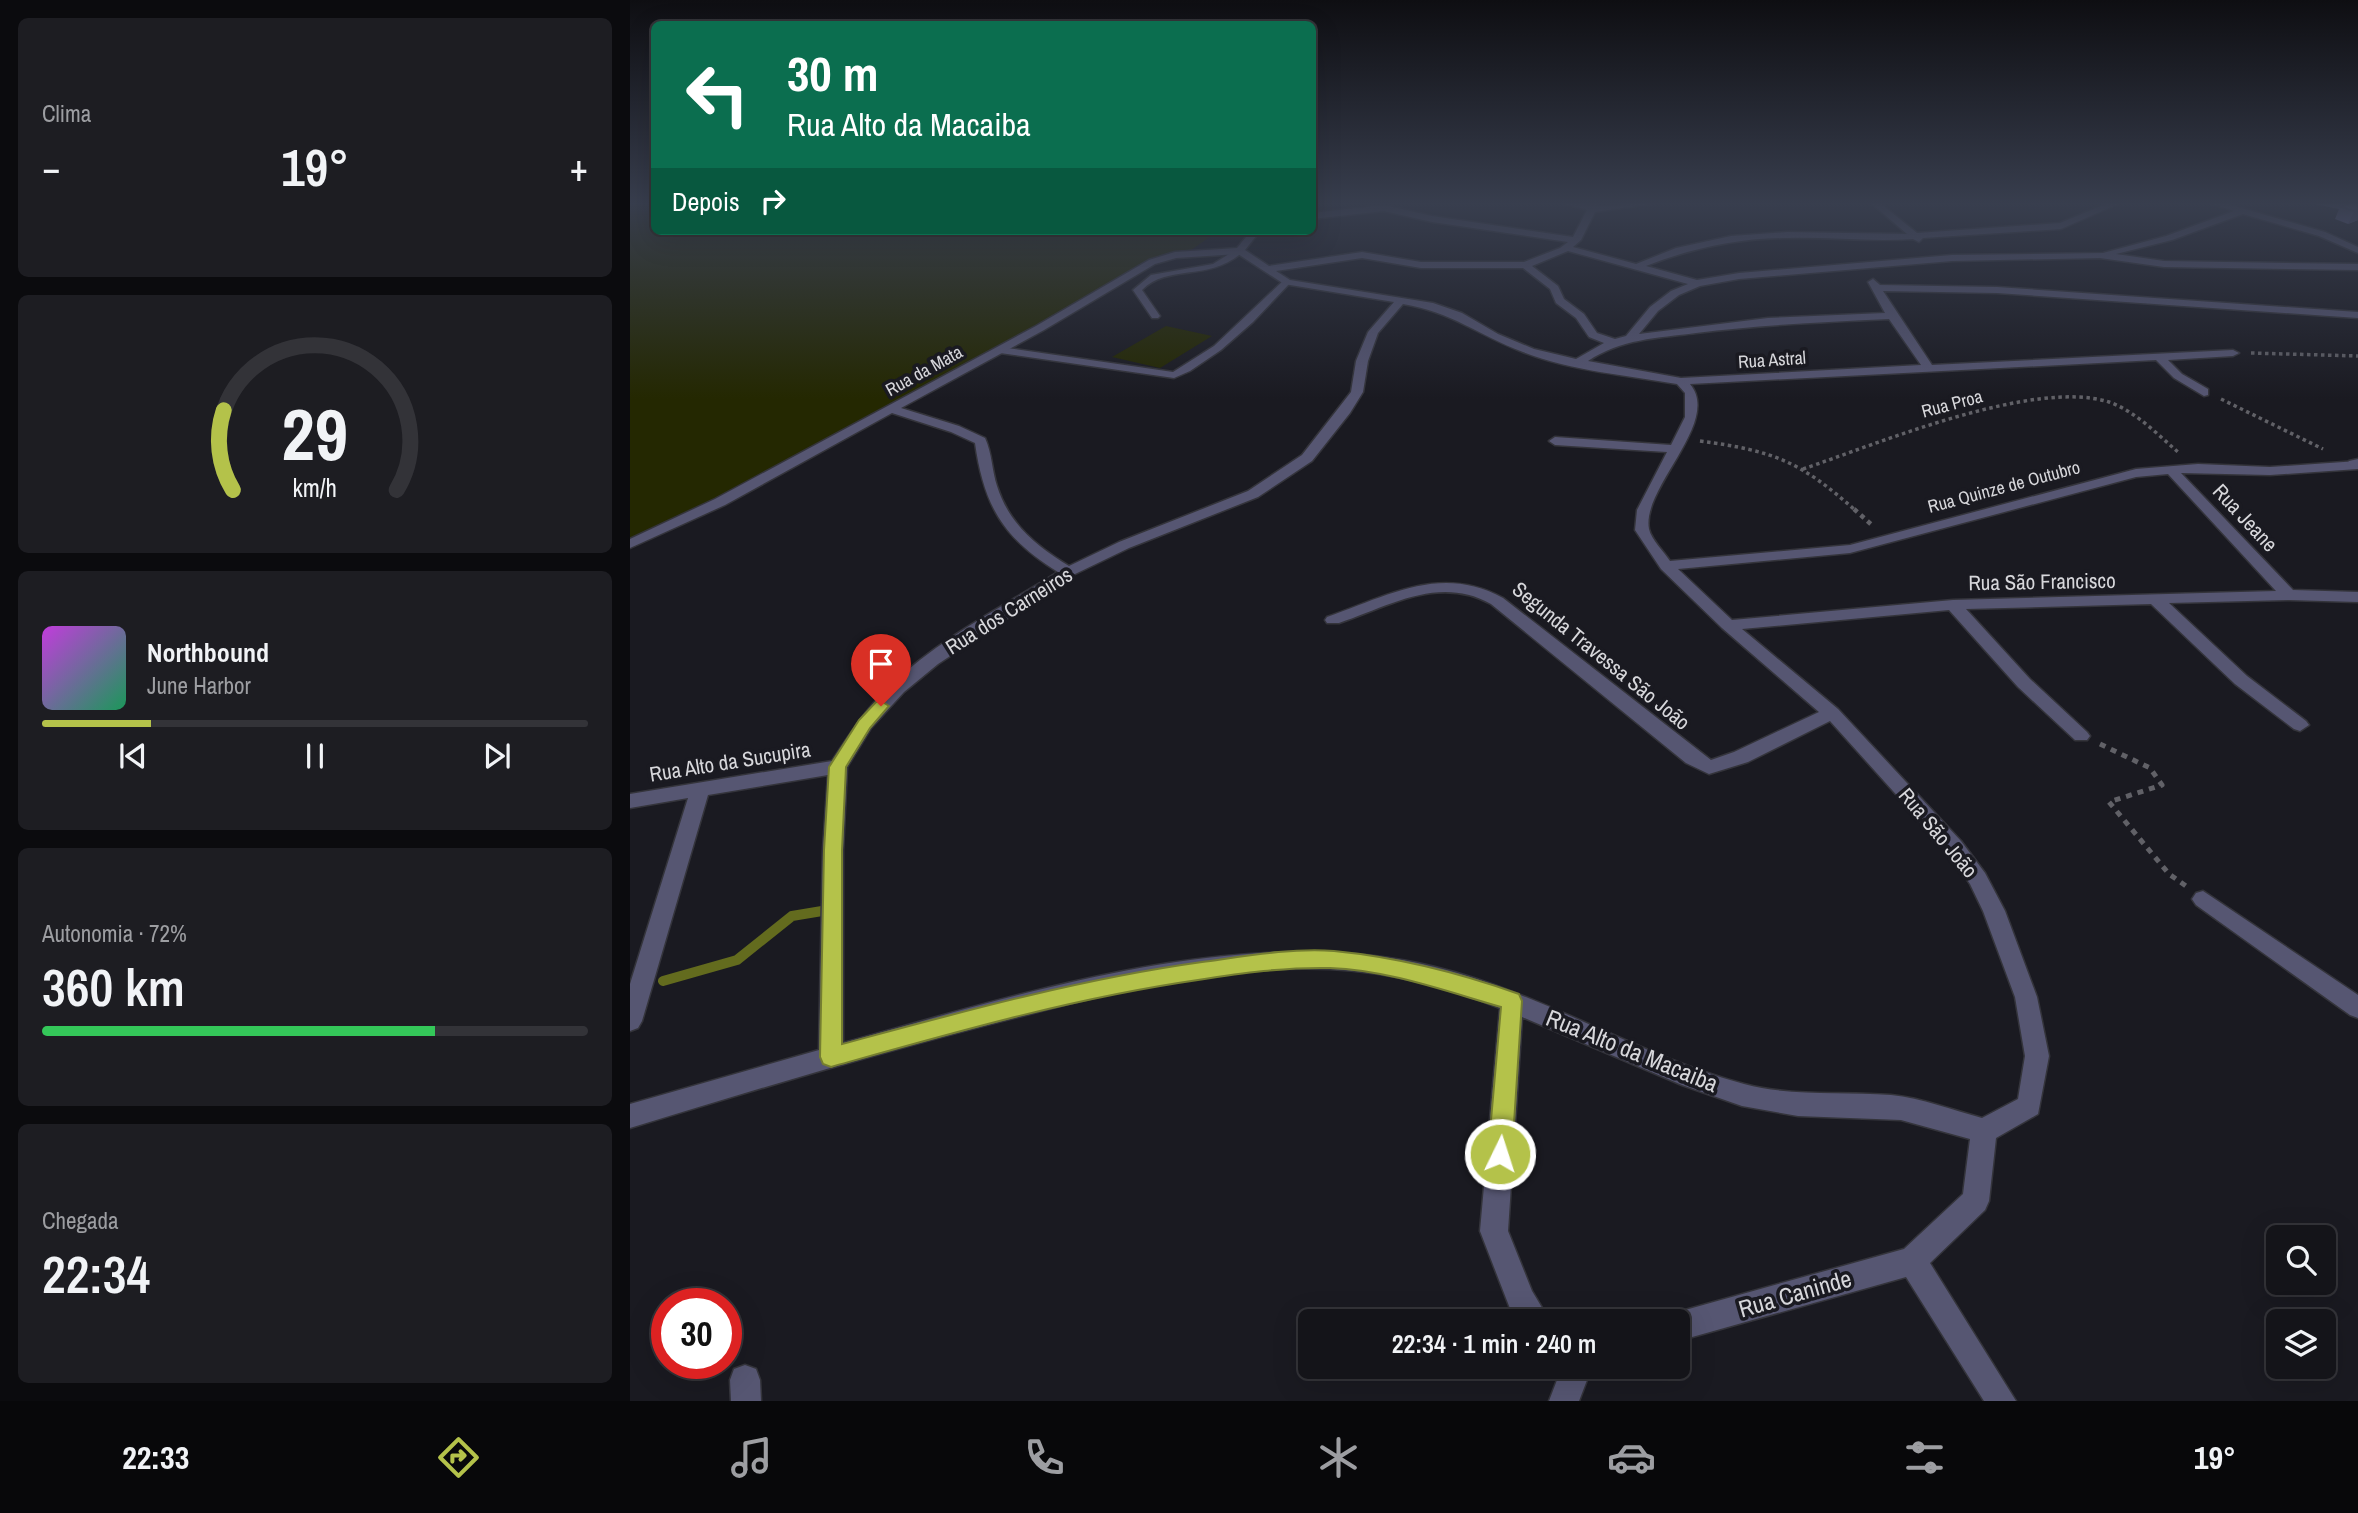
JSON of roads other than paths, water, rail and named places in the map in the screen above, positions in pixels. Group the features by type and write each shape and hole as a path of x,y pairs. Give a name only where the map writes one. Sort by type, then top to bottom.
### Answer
{"street":[{"name":"Rua da Mata","path":"630,544 720,502 1000,350 1141,268"},
{"name":"Rua Astral","path":"1269,268 1287,282 1443,309 1512,344 1578,363 1681,382 2233,353"},
{"path":"1529,268 1554,288 1560,301 1580,316 1593,335 1613,342"},
{"path":"1646,268 1697,283"},
{"path":"1630,338 1654,309 1675,293 1697,283 1739,275 1820,268"},
{"path":"1863,268 1878,288 1892,316 1928,367"},
{"path":"1878,288 2022,292 2358,315"},
{"name":"Rua dos Carneiros","path":"831,1057 833,850 838,767 864,724 898,688 932,660 1068,572 1124,545 1253,494 1307,458 1346,410 1357,392 1362,361 1373,332 1401,300"},
{"path":"1578,363 1613,342 1630,338 1768,321 1892,316"},
{"path":"2159,357 2178,376 2204,392"},
{"name":"Rua São João","path":"1681,382 1691,393 1691,417 1641,521 1642,530 1666,566 1728,625 1832,713 1954,846 1978,878 2026,998 2038,1056 2028,1106 1984,1131"},
{"path":"890,409 955,429 981,441 989,491 1007,526 1037,554 1068,572"},
{"path":"1555,441 1678,444"},
{"name":"Rua Quinze de Outubro","path":"1666,566 1817,553 1889,539 2117,477 2198,468 2270,471 2356,464"},
{"name":"Rua Jeane","path":"2170,470 2289,595"},
{"name":"Segunda Travessa São João","path":"1332,620 1429,587 1444,584 1472,589 1497,601 1693,758 1709,767 1741,757 1832,713"},
{"name":"Rua São Francisco","path":"1728,625 1953,605 2289,595 2358,597"},
{"path":"2157,601 2241,680 2300,725"},
{"path":"1953,605 2024,683 2081,736"},
{"name":"Rua Alto da Sucupira","path":"630,801 838,767"},
{"path":"630,1021 700,791"},
{"path":"2203,899 2358,1008"},
{"name":"Rua Alto da Macaiba","path":"630,1116 831,1057 1061,995 1274,960 1332,960 1403,970 1512,1001 1669,1071 1745,1096 1815,1108 1892,1107 1984,1131"},
{"path":"1512,1001 1494,1231 1521,1301 1527,1309"},
{"path":"1984,1131 1976,1201 1912,1261 2001,1401"},
{"name":"Rua Caninde","path":"1690,1323 1912,1261"},
{"path":"1564,1401 1572,1379"}],"lane":[{"path":"1154,316 1138,290 1142,284 1165,272 1192,268"},
{"path":"1000,350 1174,375 1194,365 1287,282"}],"waterway":[{"path":"663,981 737,960 792,916 822,911"}]}
